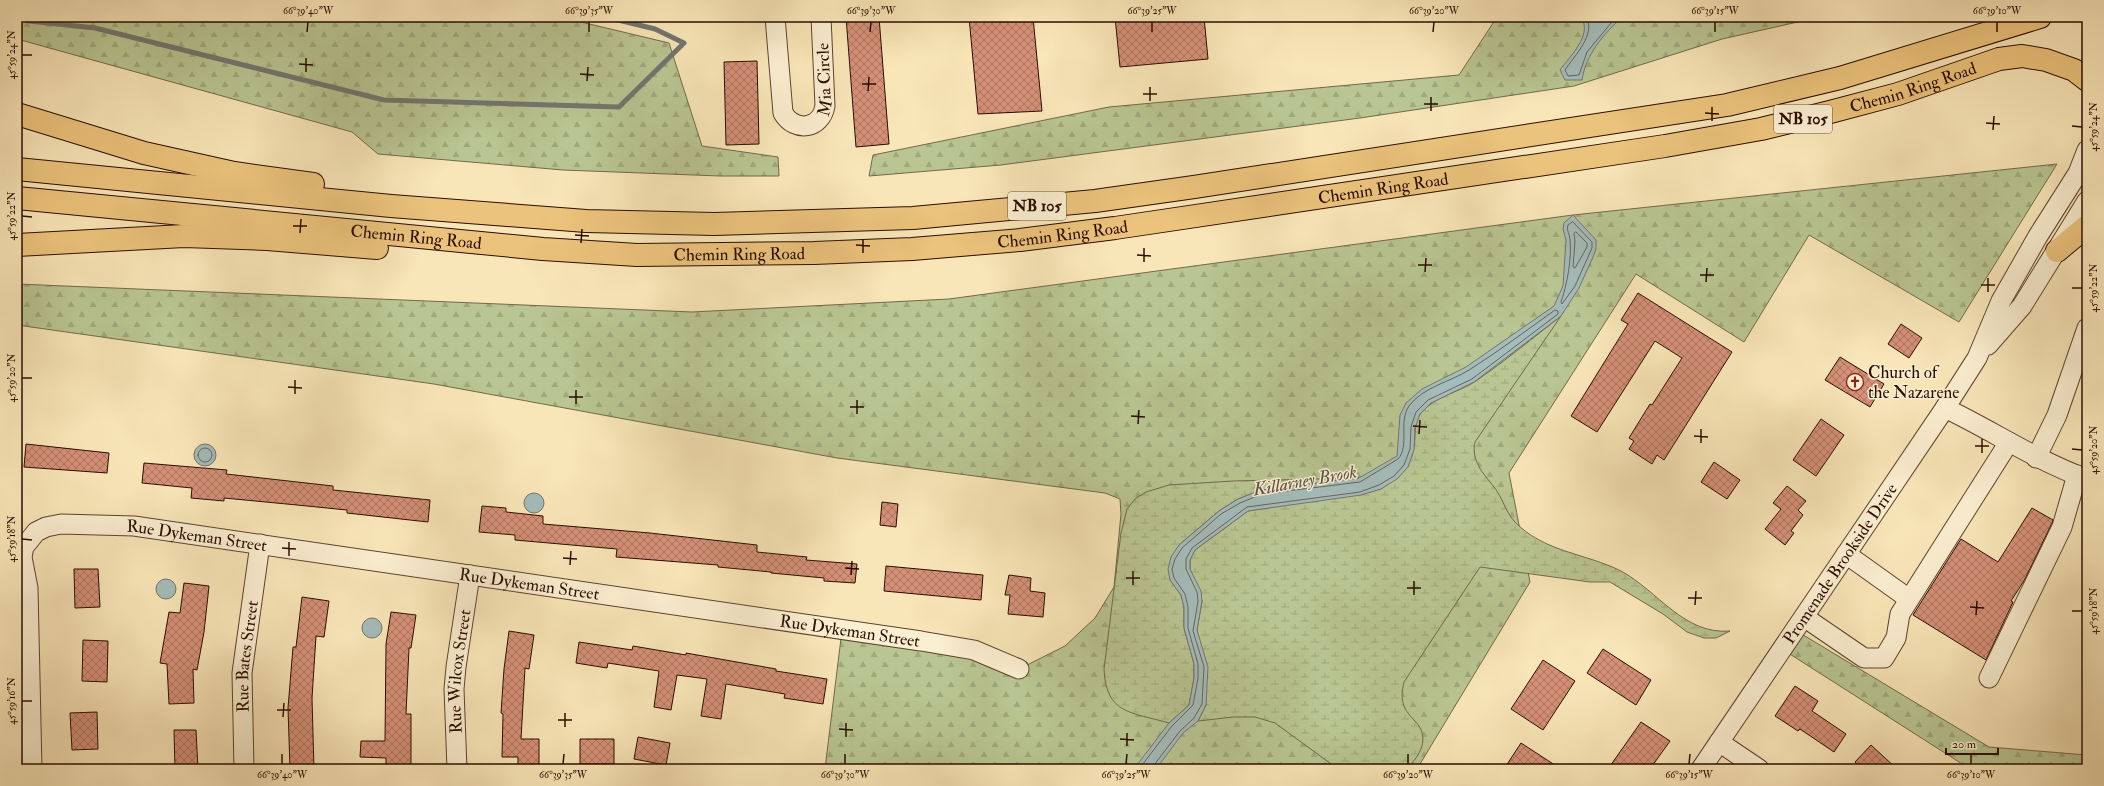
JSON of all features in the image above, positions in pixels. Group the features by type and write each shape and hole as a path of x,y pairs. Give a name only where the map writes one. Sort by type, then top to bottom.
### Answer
{"highway":[{"name":"Chemin Ring Road","path":"17,169 391,206 586,221 714,224 913,218 1095,200 1186,188 1727,105 1840,78 2040,17"},
{"name":"Chemin Ring Road","path":"17,198 543,249 637,255 814,253 912,249 1020,240 1312,199 1665,146 1761,129 1898,94 1999,59 2022,56 2046,60 2074,70 2087,80"},
{"path":"17,114 144,153 234,173 509,208 586,221"},
{"path":"2057,251 2087,226"},
{"path":"17,245 184,236 267,239 422,250 478,252 543,249"}],"street":[{"name":"Mia Circle","path":"775,17 783,113 792,123 805,127 817,122 826,106 820,17"},
{"name":"Promenade Brookside Drive","path":"1977,358 2001,301 2038,236 2078,174 2087,150"},
{"name":"Promenade Brookside Drive","path":"1701,769 1945,408 1977,358 2022,306 2087,201"},
{"path":"2036,458 2057,415 2087,328"},
{"path":"1945,408 2036,458 2082,477 2062,527 1989,678"},
{"path":"1804,617 1864,658 1884,658 1896,638 1900,614 2009,442"},
{"name":"Rue Dykeman Street","path":"24,684 28,588 22,557 28,540 36,532 46,527 61,524 134,526 928,642 974,650 1019,669"},
{"name":"Rue Bates Street","path":"244,769 242,673 260,544"},
{"path":"1846,554 1910,599"},
{"name":"Rue Wilcox Street","path":"457,769 455,681 470,575"},
{"path":"24,684 32,769"},
{"path":"1719,742 1759,769"}],"green space":[{"path":"17,17 560,17 669,43 702,146 778,157 779,176 720,176 563,170 378,154 352,132 17,39"},
{"path":"1497,17 1820,17 1722,39 1574,86 1360,118 1001,165 869,176 873,155 1109,107 1459,75"},
{"path":"2057,164 1959,322 1809,235 1744,342 1636,274 1509,473 1530,582 1417,769 825,769 842,630 1019,669 1065,646 1095,618 1114,587 1121,514 1120,499 1105,493 837,458 434,384 17,325 17,284 692,312 949,299 1573,215"},
{"path":"1561,316 1475,442 1474,449 1476,461 1497,491 1511,517 1525,531 1551,546 1621,571 1634,579 1672,610 1699,626 1714,630 1730,631 1716,638 1704,638 1687,632 1663,614 1610,582 1590,582 1480,567 1404,682 1402,700 1405,709 1419,726 1423,738 1418,755 1406,769 1338,769 1275,723 1255,717 1233,717 1198,721 1206,705 1197,630 1202,601 1190,569 1190,560 1195,550 1248,511 1381,489 1402,473 1410,461 1414,446 1417,421 1419,415 1427,407 1476,381"},
{"path":"1359,478 1261,490 1238,499 1219,511 1179,545 1170,580 1181,595 1184,607 1184,628 1194,664 1194,678 1189,705 1169,723 1133,713 1123,709 1116,703 1110,695 1106,684 1104,669 1121,533 1127,509 1135,499 1146,492 1169,485 1233,481"},
{"path":"1795,630 1989,747 2087,755 2087,769 1970,769 1782,649"}],"water":[{"path":"1581,17 1622,17 1608,31 1591,53 1582,80 1565,80 1560,70 1579,45 1582,38 1584,24"},
{"path":"1573,215 1596,240 1596,249 1579,288 1561,316 1474,382 1431,403 1420,414 1415,428 1414,450 1408,467 1397,479 1381,489 1361,495 1248,511 1195,550 1190,560 1190,569 1201,591 1202,601 1197,630 1208,667 1206,705 1198,721 1183,733 1156,769 1134,769 1169,723 1189,705 1194,678 1194,664 1184,628 1184,607 1181,595 1170,580 1168,569 1171,557 1179,545 1219,511 1238,499 1261,490 1359,478 1397,456 1400,415 1406,403 1422,389 1466,367 1554,306 1563,286 1566,240 1563,229 1564,223"},
{"path":"205,444 213,447 216,455 213,463 205,466 197,463 194,455 197,447"},
{"path":"534,493 541,496 544,503 541,510 534,513 527,510 524,503 527,496"},
{"path":"166,579 173,582 176,589 173,596 166,599 159,596 156,589 159,582"},
{"path":"372,618 379,621 382,628 379,635 372,638 365,635 362,628 365,621"}],"building":[{"path":"846,17 879,17 889,144 856,147"},
{"path":"969,17 1033,17 1042,111 978,114"},
{"path":"1115,17 1204,17 1208,59 1120,67"},
{"path":"757,61 759,144 726,145 724,62"},
{"path":"1638,293 1732,352 1664,460 1657,455 1652,464 1629,449 1634,441 1629,438 1650,404 1652,405 1682,358 1655,341 1597,432 1571,416 1628,324 1621,320"},
{"path":"1901,324 1922,338 1909,358 1888,344"},
{"name":"Church of the Nazarene","path":"1840,357 1884,384 1870,407 1825,380"},
{"path":"1821,419 1844,435 1816,476 1793,460"},
{"path":"26,444 109,453 107,473 24,467"},
{"path":"1714,462 1740,480 1727,499 1701,482"},
{"path":"144,463 227,470 226,474 333,486 333,490 430,500 428,522 347,513 347,510 224,498 224,501 191,498 192,488 142,483"},
{"path":"1787,486 1806,501 1798,510 1803,515 1791,531 1794,533 1785,545 1765,529 1781,509 1773,503"},
{"path":"882,502 898,504 896,527 880,525"},
{"path":"482,506 506,508 506,512 543,516 543,524 650,533 757,545 757,552 807,557 806,560 857,564 855,583 824,581 824,578 718,567 718,565 616,557 617,549 515,540 515,535 479,532"},
{"path":"2032,508 2053,520 2025,579 2011,601 2013,602 1986,660 1913,615 1961,539 1998,562"},
{"path":"886,566 983,575 981,600 884,591"},
{"path":"74,569 98,569 100,607 75,608"},
{"path":"1009,575 1031,578 1030,591 1045,593 1043,617 1008,614 1010,595 1005,595"},
{"path":"184,583 209,586 204,632 197,670 193,669 194,703 169,704 167,664 160,663 169,612 180,613"},
{"path":"302,597 329,601 324,637 316,636 312,698 314,769 290,769 288,708 293,647 296,647"},
{"path":"391,612 416,615 411,648 409,648 406,714 411,714 411,769 386,769 386,758 360,757 361,741 385,741 386,644"},
{"path":"509,631 534,635 529,669 525,668 521,739 539,739 539,768 518,768 518,757 502,757 503,714 501,713 504,669"},
{"path":"83,640 108,641 107,682 82,681"},
{"path":"579,642 632,650 633,646 686,655 686,653 776,669 776,671 827,679 823,704 784,698 785,694 726,684 721,719 701,716 707,679 677,675 671,710 654,707 659,671 608,663 607,668 576,663"},
{"path":"1603,649 1651,680 1636,705 1587,673"},
{"path":"1543,660 1575,681 1543,730 1511,709"},
{"path":"1795,686 1818,701 1812,711 1846,734 1834,752 1800,729 1798,731 1775,716"},
{"path":"97,712 98,749 72,750 70,713"},
{"path":"1641,722 1670,741 1650,769 1608,769"},
{"path":"174,730 196,730 198,769 175,769"},
{"path":"638,737 670,743 666,765 634,759"},
{"path":"580,739 614,739 614,764 580,764"},
{"path":"1521,743 1561,769 1504,769"},
{"path":"1871,745 1897,769 1862,769 1855,762"}],"waterway":[{"path":"17,17 29,21 95,28 384,100 619,107 684,43 655,29 606,17"}],"place":[{"name":"Church of the Nazarene","path":"1855,382"}],"water label":[{"name":"Killarney Brook","path":"1305,481"}]}
